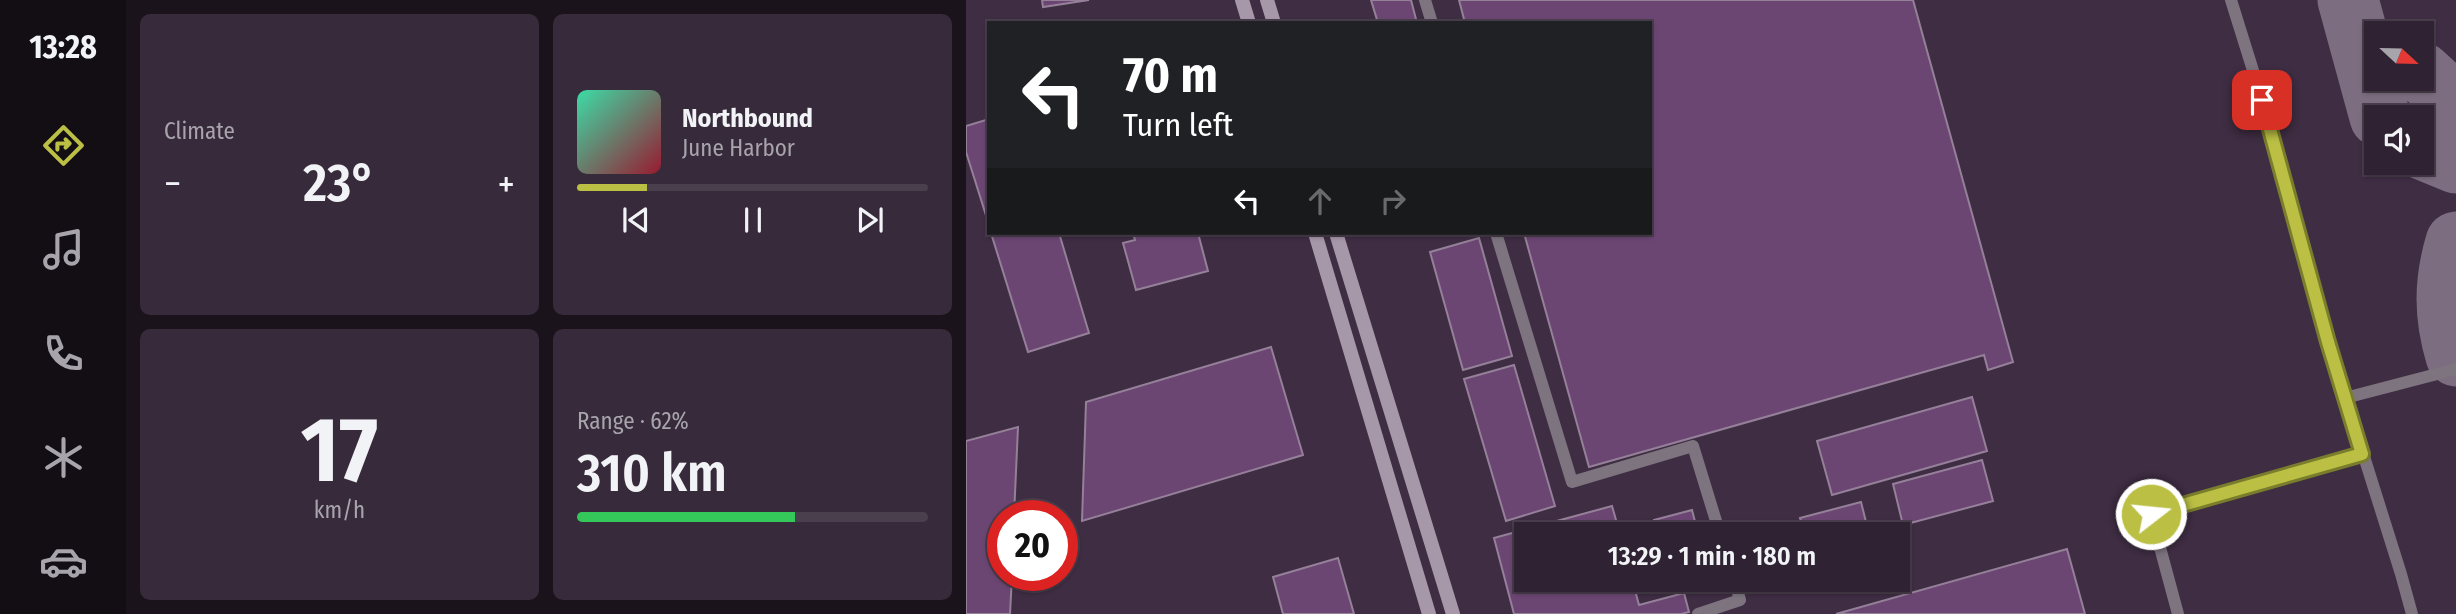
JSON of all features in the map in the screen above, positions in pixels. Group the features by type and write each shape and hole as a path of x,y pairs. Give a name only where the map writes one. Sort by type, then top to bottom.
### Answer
{"main road":[{"path":"1242,0 1248,21"},
{"path":"1267,0 1273,21"},
{"path":"1316,235 1429,614"},
{"path":"1337,235 1453,614"}],"lane":[{"path":"1425,0 1431,21"},
{"path":"2231,0 2270,125 2328,342 2412,614"},
{"path":"1497,235 1572,482 1693,446 1716,522"},
{"path":"2345,398 2456,369"},
{"path":"2178,614 2151,514 2362,454"},
{"path":"1698,614 1740,600 1738,592"}],"building":[{"path":"1042,0 1089,0 1043,7"},
{"path":"1371,0 1411,0 1416,21 1377,21"},
{"path":"1459,0 1913,0 2013,362 1988,370 1984,355 1589,467 1525,235 1652,235 1652,21 1464,21"},
{"path":"987,120 987,219 966,152 966,126"},
{"path":"992,235 1060,235 1089,333 1028,352"},
{"path":"1134,235 1199,235 1208,271 1136,290 1123,243 1135,240"},
{"path":"1479,238 1512,356 1463,370 1430,252"},
{"path":"1271,347 1303,455 1082,521 1086,402"},
{"path":"1514,365 1555,506 1506,521 1464,379"},
{"path":"1972,397 1987,451 1832,495 1817,441"},
{"path":"1018,427 1015,500 987,500 987,591 1011,591 1010,614 966,614 966,441"},
{"path":"1982,460 1993,501 1910,523 1902,522 1893,484"},
{"path":"1861,502 1866,522 1801,522 1800,518"},
{"path":"1612,506 1617,522 1553,522"},
{"path":"1692,510 1695,522 1654,522"},
{"path":"1514,533 1514,592 1636,592 1639,605 1684,593 1689,612 1514,614 1494,538"},
{"path":"2067,549 2085,614 1836,614"},
{"path":"1338,558 1354,614 1283,614 1273,577"}],"taxiway":[{"path":"2348,0 2377,105"},
{"path":"2434,84 2456,104"},
{"path":"2434,154 2456,163"},
{"path":"2456,242 2449,271 2447,299 2449,327 2456,356"}],"route":[{"path":"2151,514 2362,454 2328,342 2262,100"}]}
